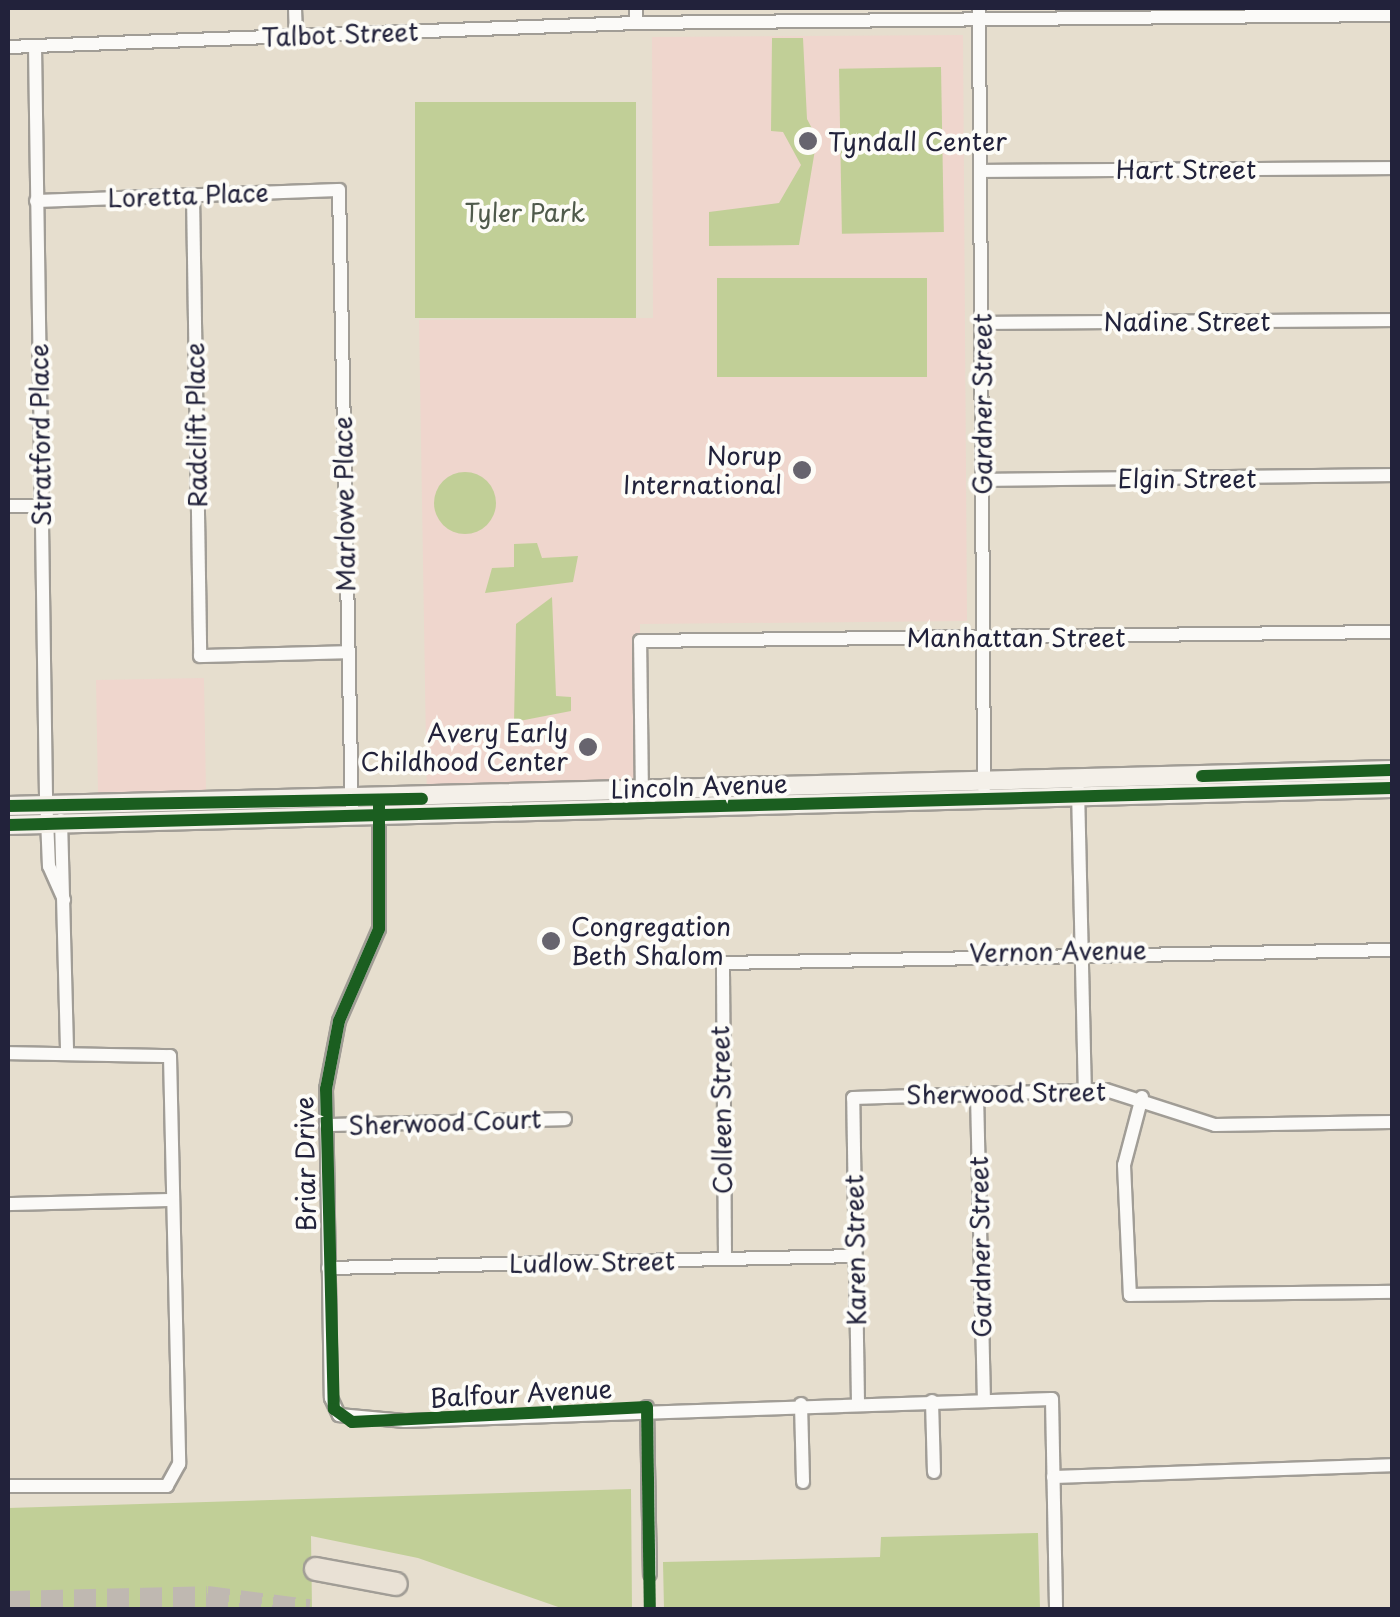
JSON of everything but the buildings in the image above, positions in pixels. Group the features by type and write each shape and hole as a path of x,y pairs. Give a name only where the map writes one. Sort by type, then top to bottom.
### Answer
{"highway":[{"path":"316,1568 396,1584"}],"street":[{"path":"295,8 296,36"},
{"name":"Gardner Street","path":"979,14 984,792"},
{"name":"Talbot Street","path":"8,47 296,36 636,15 1392,15"},
{"name":"Stratford Place","path":"35,46 42,506 54,818 49,866 64,900 67,1051"},
{"name":"Hart Street","path":"980,171 1392,168"},
{"name":"Loretta Place","path":"36,201 340,190"},
{"name":"Marlowe Place","path":"340,190 352,809"},
{"name":"Radclift Place","path":"193,195 200,656 348,652"},
{"name":"Nadine Street","path":"981,323 1392,320"},
{"name":"Elgin Street","path":"982,480 1392,476"},
{"path":"8,506 42,506"},
{"name":"Manhattan Street","path":"642,802 640,641 1392,632"},
{"name":"Lincoln Avenue","path":"8,825 54,818 1078,789 1392,770"},
{"name":"Lincoln Avenue","path":"1078,789 1392,788"},
{"path":"1078,789 1085,1091"},
{"name":"Lincoln Avenue","path":"8,806 54,818"},
{"name":"Briar Drive","path":"339,1415 328,1268 326,1125 339,1021 381,915 379,808"},
{"name":"Vernon Avenue","path":"723,962 1082,950 1392,950"},
{"name":"Colleen Street","path":"723,962 725,1258"},
{"path":"8,1053 67,1051 170,1056 179,1476 167,1486 8,1486"},
{"name":"Sherwood Street","path":"853,1098 1085,1091 1142,1097 1215,1125 1392,1122"},
{"name":"Gardner Street","path":"977,1094 984,1400"},
{"path":"1142,1097 1124,1164 1130,1295 1392,1292"},
{"name":"Karen Street","path":"853,1098 858,1403"},
{"name":"Sherwood Court","path":"326,1125 565,1119"},
{"path":"8,1204 173,1200"},
{"name":"Ludlow Street","path":"328,1268 854,1256"},
{"name":"Balfour Avenue","path":"339,1415 424,1420 646,1407 1052,1399 1053,1477"},
{"path":"932,1401 934,1472"},
{"path":"801,1404 803,1482"},
{"path":"646,1407 650,1574"},
{"path":"1056,1610 1053,1477 1392,1465"}],"shaded area":[{"path":"963,35 967,621 640,624 640,798 427,804 419,320 653,318 652,37"},
{"path":"204,678 206,797 98,799 96,680"}],"green space":[{"path":"772,38 803,38 807,119 817,138 799,245 709,246 709,212 779,203 801,165 783,132 771,131"},
{"path":"941,67 944,232 842,234 839,69"},
{"name":"Tyler Park","path":"415,102 636,102 636,318 415,318"},
{"path":"717,278 927,278 927,377 717,377"},
{"path":"465,472 487,481 496,503 487,525 465,534 443,525 434,503 443,481"},
{"path":"537,543 542,558 578,556 573,582 485,593 492,568 514,567 514,544"},
{"path":"552,597 556,696 571,697 571,711 514,722 516,624"},
{"path":"631,1489 632,1609 564,1609 418,1558 311,1536 312,1609 8,1609 8,1508"},
{"path":"1038,1533 1040,1609 664,1609 663,1562 880,1557 881,1537"}],"tunnel":[{"path":"8,1602 207,1597 309,1610"}],"cycle path":[{"path":"1202,776 1392,770"},
{"path":"8,825 1392,788"},
{"path":"8,806 422,799"},
{"path":"379,804 379,929 339,1021 326,1089 334,1409 352,1422 647,1407 650,1610"}],"place":[{"name":"Tyndall Center","path":"808,141"},
{"name":"Norup International","path":"802,470"},
{"name":"Avery Early Childhood Center","path":"588,747"},
{"name":"Congregation Beth Shalom","path":"551,941"}]}
